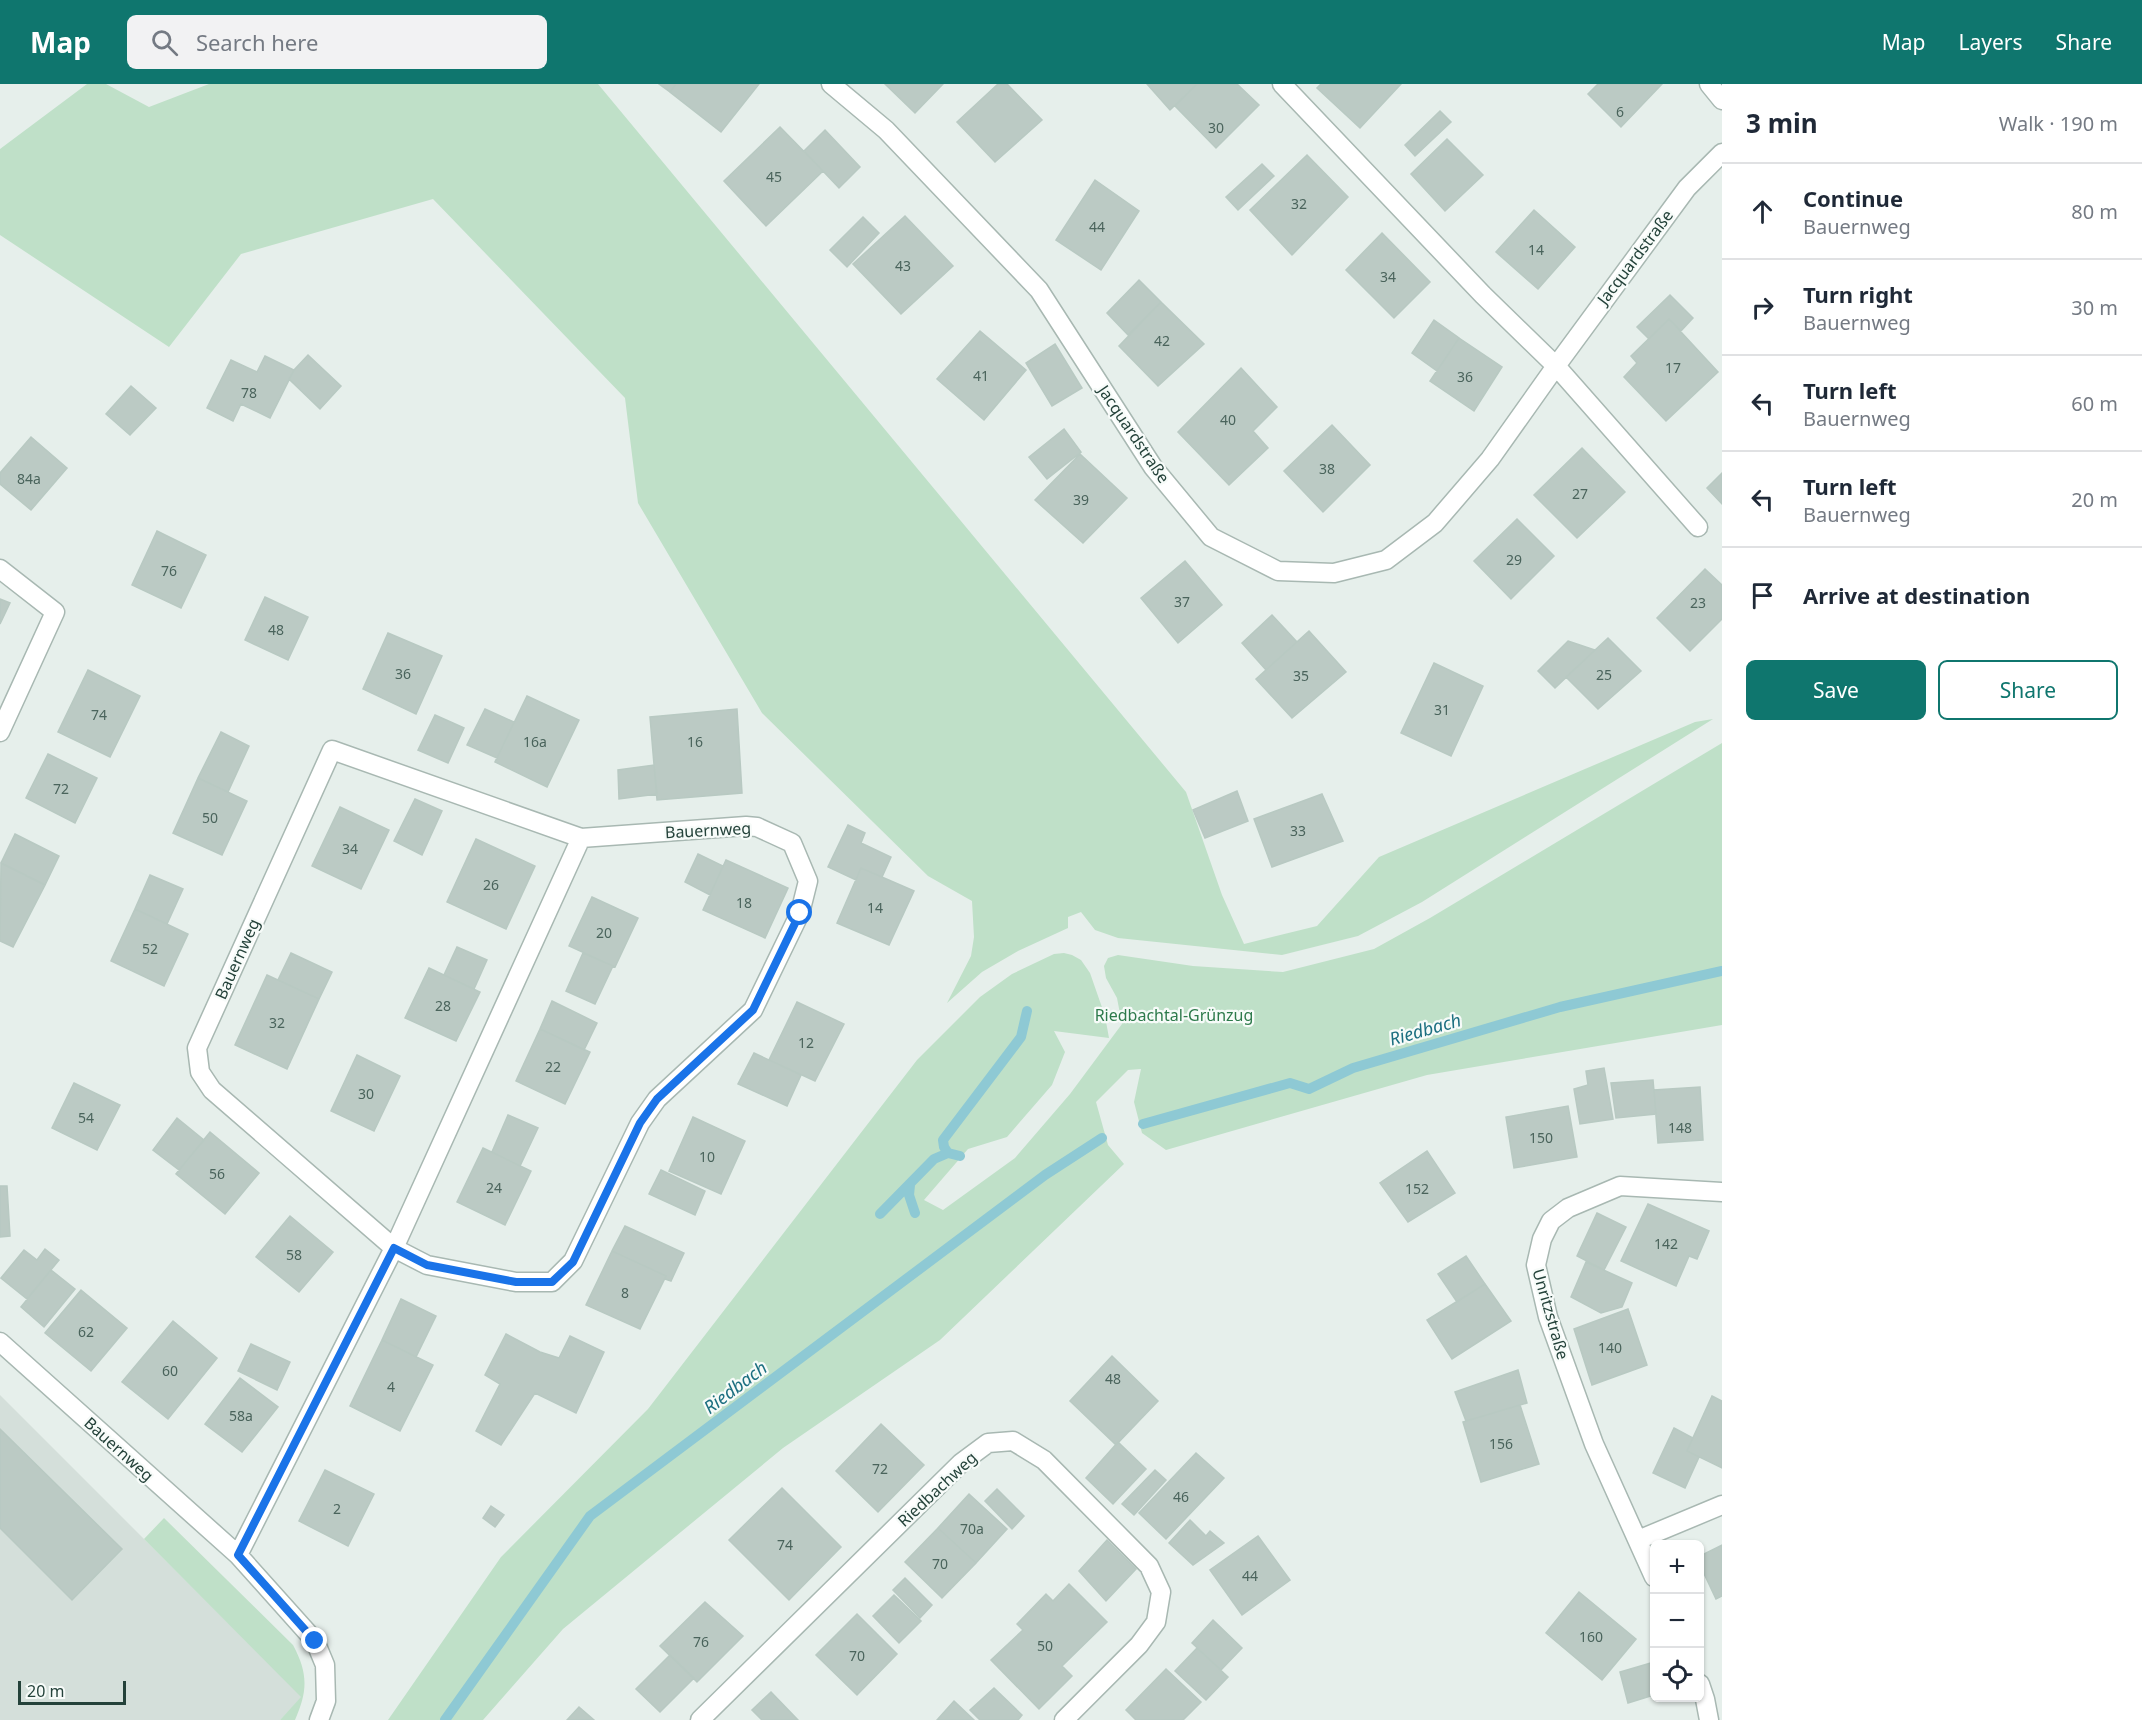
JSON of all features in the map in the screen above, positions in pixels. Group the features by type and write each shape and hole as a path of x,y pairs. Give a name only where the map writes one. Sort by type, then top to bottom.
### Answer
{"street":[{"name":"Jacquardstraße","path":"831,84 885,130 1039,290 1153,467 1211,537 1278,571 1334,573 1386,560 1435,523 1490,459 1686,188 1722,153"},
{"path":"1282,84 1483,296 1556,366 1698,527"},
{"path":"1708,84 1722,100"},
{"path":"0,570 55,612 0,732"},
{"name":"Bauernweg","path":"332,750 581,838 757,827 792,843 808,881 800,913 753,1010 657,1099 640,1123 573,1262 552,1282 516,1282 427,1265 394,1248 212,1090 200,1072 197,1048 332,750"},
{"path":"238,1555 394,1248 581,838"},
{"name":"Unritzstraße","path":"1650,1568 1594,1444 1548,1317 1536,1264 1542,1239 1551,1221 1568,1208 1620,1186 1722,1192"},
{"name":"Bauernweg","path":"0,1342 238,1555 315,1641 325,1665 326,1701 319,1720"},
{"name":"Riedbachweg","path":"700,1720 961,1463 988,1443 1013,1441 1044,1460 1131,1546 1149,1566 1161,1592 1156,1622 1139,1645 1064,1720"},
{"path":"1638,1540 1722,1505"},
{"path":"1704,1696 1709,1720"}],"shaded area":[{"path":"0,1395 302,1697 280,1720 0,1720"}],"green space":[{"path":"87,84 106,84 149,107 209,84 598,84 1186,792 1222,895 1244,944 1317,926 1379,857 1695,722 1713,719 1422,902 1358,936 1282,955 1118,938 1095,930 1081,912 1068,917 1068,928 1018,951 982,972 947,1003 971,956 974,937 972,901 928,876 762,713 638,503 625,398 433,199 241,254 169,347 0,235 0,149"},
{"name":"Riedbachtal-Grünzug","path":"1722,743 1722,1025 1427,1075 1166,1150 1142,1133 1134,1102 1141,1069 1128,1070 1096,1102 1108,1145 1124,1164 940,1340 783,1448 563,1629 483,1720 388,1720 501,1557 648,1409 917,1060 980,997 1012,974 1054,954 1072,955 1081,960 1090,973 1105,1016 1109,1038 1054,1031 1065,1052 1052,1085 1007,1137 968,1149 924,1200 943,1210 1015,1158 1070,1094 1122,1024 1117,998 1106,978 1104,966 1108,958 1118,955 1193,966 1283,972 1374,949 1430,918"},
{"path":"164,1518 293,1645 304,1673 305,1682 295,1720 280,1720 301,1697 144,1539"}],"building":[{"path":"659,84 676,84 670,92"},
{"path":"676,84 759,84 721,132 670,92"},
{"path":"885,84 943,84 915,113"},
{"path":"998,84 1007,84 1042,120 995,162 957,122"},
{"path":"1147,84 1197,84 1170,110"},
{"path":"1197,84 1237,84 1259,105 1216,148 1175,106"},
{"path":"1321,84 1401,84 1360,128 1317,88"},
{"path":"1598,84 1662,84 1621,127 1588,94"},
{"path":"1440,111 1451,122 1415,156 1405,145"},
{"path":"780,127 823,171 766,226 724,181"},
{"path":"825,130 860,167 839,188 804,151"},
{"path":"1447,139 1483,175 1445,211 1411,174"},
{"path":"1307,155 1348,197 1292,255 1250,210"},
{"path":"1262,164 1274,176 1238,210 1226,197"},
{"path":"1095,180 1139,211 1101,270 1056,240"},
{"path":"1534,210 1575,247 1538,289 1496,252"},
{"path":"905,216 953,266 901,314 853,264"},
{"path":"863,217 879,233 847,267 830,250"},
{"path":"1382,233 1430,282 1394,318 1346,270"},
{"path":"1139,280 1161,302 1128,335 1107,313"},
{"path":"1670,295 1693,318 1681,331 1669,319 1649,339 1637,327"},
{"path":"1161,302 1204,344 1158,386 1119,346"},
{"path":"1669,319 1718,372 1666,421 1624,377 1637,363 1631,356"},
{"path":"1434,320 1459,338 1437,371 1412,353"},
{"path":"980,331 1026,370 984,420 937,379"},
{"path":"1459,338 1502,367 1474,411 1430,381"},
{"path":"1055,344 1082,388 1052,406 1026,363"},
{"path":"308,355 341,386 320,409 289,379"},
{"path":"265,356 294,370 270,418 241,404 233,421 207,408 231,360 257,372"},
{"path":"1241,368 1277,407 1253,431 1268,448 1229,485 1178,432"},
{"path":"131,386 156,408 130,435 106,414"},
{"path":"1332,425 1370,465 1323,512 1284,471"},
{"path":"1064,429 1081,452 1047,479 1029,457"},
{"path":"31,437 67,468 31,510 0,484 0,473"},
{"path":"1582,448 1625,492 1577,538 1534,495"},
{"path":"1080,454 1127,498 1083,543 1035,500"},
{"path":"1722,473 1722,504 1707,488"},
{"path":"1517,519 1554,556 1511,599 1474,561"},
{"path":"157,531 206,555 181,608 132,585"},
{"path":"1185,561 1222,605 1178,643 1141,598"},
{"path":"1705,569 1722,585 1722,619 1690,651 1657,618"},
{"path":"265,597 308,617 288,660 245,640"},
{"path":"0,599 10,603 0,624"},
{"path":"1272,615 1297,642 1266,670 1242,643"},
{"path":"1309,631 1346,672 1292,718 1256,679"},
{"path":"388,633 442,656 416,714 363,689"},
{"path":"1608,638 1641,671 1598,709 1566,677"},
{"path":"1568,641 1595,650 1555,688 1538,671"},
{"path":"1434,663 1483,686 1451,756 1401,733"},
{"path":"88,670 140,696 110,757 58,732"},
{"path":"527,696 579,720 547,787 495,762"},
{"path":"485,709 514,722 497,758 467,745"},
{"path":"737,709 742,793 657,800 650,717"},
{"path":"435,715 464,728 448,763 418,750"},
{"path":"221,732 249,746 228,792 198,778"},
{"path":"48,754 97,778 75,823 26,798"},
{"path":"654,765 657,794 619,799 618,770"},
{"path":"198,778 247,801 222,855 173,833"},
{"path":"1237,791 1248,821 1205,838 1193,810"},
{"path":"1322,794 1343,841 1272,867 1254,819"},
{"path":"415,799 442,811 422,855 394,841"},
{"path":"340,807 389,830 361,889 312,866"},
{"path":"848,825 865,833 861,843 891,857 882,877 861,868 856,880 828,867"},
{"path":"15,834 59,856 45,885 1,863"},
{"path":"476,839 535,866 506,929 447,902"},
{"path":"698,854 723,866 710,895 685,882"},
{"path":"726,860 788,888 765,938 703,910"},
{"path":"1,863 45,885 13,947 0,941"},
{"path":"861,868 914,891 889,945 837,923"},
{"path":"150,875 183,889 167,924 135,909"},
{"path":"592,897 638,918 615,967 569,946"},
{"path":"135,909 188,934 164,986 111,961"},
{"path":"457,947 487,960 474,989 444,975"},
{"path":"291,953 332,972 319,999 278,980"},
{"path":"583,953 613,966 595,1004 566,991"},
{"path":"429,968 480,992 456,1041 405,1018"},
{"path":"267,975 319,999 287,1069 235,1045"},
{"path":"552,1001 597,1023 584,1050 540,1029"},
{"path":"797,1002 844,1024 815,1081 769,1060"},
{"path":"540,1029 590,1052 565,1104 516,1081"},
{"path":"754,1053 801,1075 787,1106 738,1084"},
{"path":"357,1055 400,1076 374,1131 331,1111"},
{"path":"1604,1068 1613,1119 1580,1124 1574,1089 1588,1085 1586,1071"},
{"path":"1653,1080 1656,1114 1616,1118 1611,1083"},
{"path":"74,1083 120,1105 97,1150 52,1128"},
{"path":"1700,1087 1703,1140 1658,1143 1654,1090"},
{"path":"1568,1106 1577,1157 1514,1168 1506,1117"},
{"path":"508,1115 538,1128 520,1166 492,1152"},
{"path":"693,1117 745,1141 721,1194 669,1171"},
{"path":"177,1118 204,1140 179,1170 153,1150"},
{"path":"210,1132 259,1173 225,1214 176,1174"},
{"path":"483,1148 531,1171 505,1225 457,1202"},
{"path":"1427,1151 1455,1193 1408,1222 1380,1183"},
{"path":"661,1170 705,1191 695,1215 649,1194"},
{"path":"0,1186 7,1186 10,1236 0,1237"},
{"path":"1648,1204 1709,1231 1697,1259 1689,1256 1676,1286 1621,1261"},
{"path":"1597,1213 1626,1227 1604,1270 1577,1256"},
{"path":"290,1216 333,1252 299,1292 256,1257"},
{"path":"625,1226 684,1253 671,1281 665,1279 666,1276 612,1251"},
{"path":"45,1249 59,1260 27,1299 1,1278 24,1250 37,1260"},
{"path":"612,1251 666,1276 640,1329 586,1305"},
{"path":"1466,1256 1485,1284 1457,1302 1438,1274"},
{"path":"1586,1262 1632,1283 1622,1307 1601,1313 1571,1297"},
{"path":"51,1270 75,1289 44,1327 21,1307"},
{"path":"1485,1284 1511,1321 1452,1359 1427,1320"},
{"path":"81,1290 127,1328 91,1371 45,1333"},
{"path":"401,1299 436,1316 416,1357 382,1340"},
{"path":"1628,1309 1647,1365 1592,1385 1574,1329"},
{"path":"173,1321 217,1358 168,1419 122,1382"},
{"path":"506,1334 540,1352 559,1358 570,1336 604,1352 576,1413 535,1393 501,1445 476,1431 500,1384 485,1375"},
{"path":"382,1340 433,1365 400,1431 350,1406"},
{"path":"251,1344 290,1362 277,1390 238,1371"},
{"path":"1112,1356 1158,1401 1116,1445 1070,1401"},
{"path":"1518,1370 1527,1403 1466,1421 1455,1392"},
{"path":"240,1378 278,1407 242,1452 205,1424"},
{"path":"1712,1396 1722,1401 1722,1468 1687,1451"},
{"path":"1520,1405 1539,1464 1481,1482 1463,1422"},
{"path":"881,1424 924,1465 878,1512 836,1471"},
{"path":"1674,1428 1693,1438 1687,1451 1699,1457 1685,1488 1653,1473"},
{"path":"0,1429 122,1549 72,1600 0,1528"},
{"path":"1118,1442 1146,1469 1113,1504 1086,1478"},
{"path":"1196,1453 1224,1478 1166,1539 1139,1513"},
{"path":"325,1470 374,1494 348,1546 299,1521"},
{"path":"1155,1470 1166,1480 1134,1515 1122,1504"},
{"path":"782,1488 841,1547 789,1600 729,1540"},
{"path":"997,1489 1024,1516 1012,1529 985,1501"},
{"path":"969,1494 1007,1529 976,1563 938,1528"},
{"path":"491,1506 504,1515 495,1527 483,1518"},
{"path":"1190,1520 1206,1536 1210,1531 1224,1543 1193,1565 1169,1543"},
{"path":"938,1528 976,1563 942,1598 905,1562"},
{"path":"1258,1536 1290,1580 1242,1615 1210,1570"},
{"path":"1107,1540 1136,1569 1106,1601 1079,1571"},
{"path":"1722,1545 1722,1596 1716,1599 1704,1574 1704,1554"},
{"path":"905,1578 932,1605 920,1618 893,1590"},
{"path":"1069,1584 1107,1622 1062,1666 1072,1676 1039,1709 991,1660 1023,1630 1017,1624 1046,1594 1053,1601"},
{"path":"1579,1592 1636,1639 1602,1680 1546,1633"},
{"path":"894,1595 921,1621 899,1643 873,1616"},
{"path":"705,1602 743,1636 697,1682 660,1646"},
{"path":"857,1614 897,1654 857,1695 816,1655"},
{"path":"1213,1620 1242,1648 1221,1670 1192,1643"},
{"path":"1197,1648 1228,1677 1206,1700 1175,1671"},
{"path":"670,1655 694,1678 660,1712 636,1689"},
{"path":"1650,1663 1650,1696 1628,1703 1620,1672"},
{"path":"1166,1669 1201,1702 1183,1720 1136,1720 1126,1710"},
{"path":"994,1688 1022,1715 1018,1720 980,1720 970,1710"},
{"path":"771,1692 798,1720 762,1720 752,1710"},
{"path":"954,1701 974,1720 937,1720"},
{"path":"579,1707 594,1720 567,1720"}],"waterway":[{"name":"Riedbach","path":"1143,1124 1290,1083 1309,1089 1353,1068 1560,1007 1722,971"},
{"path":"948,1153 943,1140 1021,1037 1027,1011"},
{"name":"Riedbach","path":"445,1720 590,1516 1045,1175 1102,1138"},
{"path":"880,1214 934,1159 948,1153 960,1156"},
{"path":"910,1185 909,1195 915,1213"}],"route":[{"path":"315,1641 238,1555 394,1248 427,1265 516,1282 552,1282 573,1262 640,1123 657,1099 753,1010 800,913"}]}
